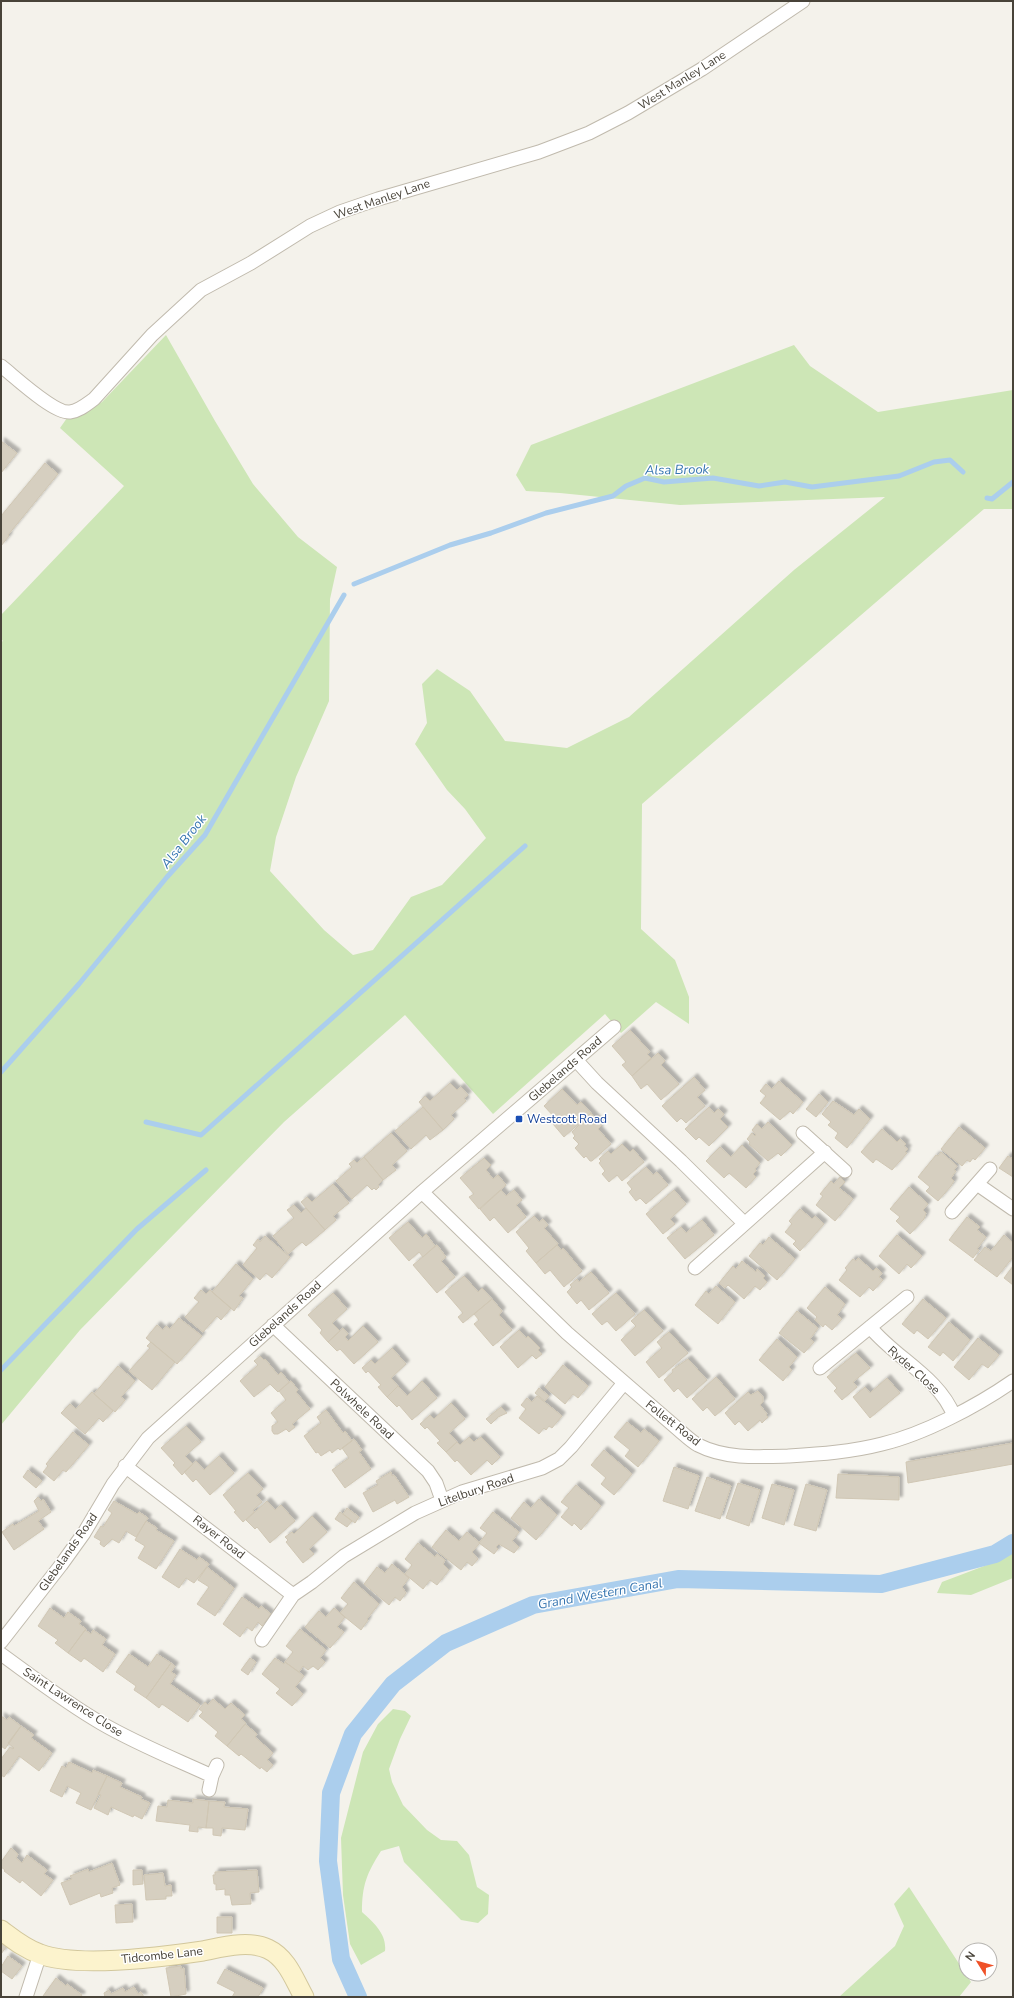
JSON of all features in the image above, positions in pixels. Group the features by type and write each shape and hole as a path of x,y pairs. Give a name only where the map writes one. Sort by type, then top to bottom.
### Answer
{"street":[{"name":"West Manley Lane","path":"1,366 37,395 62,412 71,412 82,407 94,399 152,335 201,290 251,263 310,226 340,212 378,199 451,176 539,152 589,133 628,113 702,69 803,1"},
{"name":"Glebelands Road","path":"1,1642 76,1544 125,1466 148,1438 272,1325 422,1192 614,1027"},
{"path":"576,1060 597,1083 676,1156 744,1223"},
{"path":"803,1132 845,1171"},
{"path":"695,1268 825,1152"},
{"path":"952,1212 990,1169"},
{"path":"977,1184 1013,1209"},
{"name":"Follett Road","path":"422,1192 567,1333 697,1445 714,1451 736,1456 815,1454 854,1450 883,1444 922,1430 954,1416 980,1402 1013,1381"},
{"path":"820,1368 907,1297"},
{"name":"Polwhele Road","path":"272,1325 428,1471 436,1483 442,1500"},
{"name":"Ryder Close","path":"870,1327 879,1339 932,1384 945,1398 954,1416"},
{"name":"Litelbury Road","path":"293,1595 312,1582 344,1556 415,1513 462,1492 542,1468 559,1459 571,1447 624,1383"},
{"name":"Rayer Road","path":"125,1466 293,1595"},
{"path":"262,1640 293,1595"},
{"name":"Saint Lawrence Close","path":"1,1654 49,1689 100,1723 130,1739 214,1770 209,1790"},
{"name":"Tidcombe Lane","path":"1,1930 25,1947 56,1959 107,1960 177,1955 250,1944 267,1949 277,1954 286,1963 304,1997"},
{"path":"26,1997 40,1954"}],"green space":[{"path":"166,335 253,484 298,537 337,567 330,599 329,701 296,777 276,837 270,871 324,930 353,955 373,950 411,897 442,885 486,838 465,809 447,790 415,744 427,723 422,684 437,669 470,691 505,741 567,748 629,717 794,570 885,497 680,505 526,491 516,475 531,445 794,345 810,366 878,412 1013,390 1013,509 984,509 642,804 641,929 675,960 689,997 689,1024 656,1002 621,1033 605,1014 493,1114 405,1015 284,1122 80,1330 1,1425 1,642 3,641 1,639 1,615 124,486 60,428 67,418 84,413 102,402"},
{"path":"1013,1553 1013,1578 971,1595 937,1593 942,1582 1000,1560"},
{"path":"393,1709 405,1711 411,1716 400,1739 389,1769 392,1782 403,1805 427,1830 441,1840 457,1841 469,1855 477,1887 489,1895 488,1914 478,1923 461,1920 404,1862 399,1846 381,1851 366,1880 363,1894 362,1912 382,1934 385,1951 361,1965 350,1944 343,1895 341,1838 363,1752 378,1724"},
{"path":"909,1887 958,1962 958,1982 971,1982 959,1997 839,1997 895,1946 904,1926 894,1904"}],"building":[{"path":"1,441 17,453 1,473"},
{"path":"45,463 58,474 8,535 9,536 1,546 1,516"},
{"path":"630,1030 650,1052 647,1054 651,1058 632,1076 622,1065 626,1062 612,1046"},
{"path":"658,1053 665,1061 661,1065 679,1084 661,1100 647,1084 641,1089 632,1076"},
{"path":"694,1077 705,1090 697,1097 705,1106 686,1123 681,1118 677,1122 662,1106"},
{"path":"779,1081 803,1102 793,1114 790,1111 780,1120 760,1103 766,1096 760,1091 766,1084 772,1089"},
{"path":"450,1083 457,1090 461,1087 468,1095 464,1098 466,1101 451,1115 454,1119 443,1130 419,1102 425,1096 430,1101"},
{"path":"562,1089 577,1105 581,1102 591,1113 564,1137 553,1124 557,1120 544,1106"},
{"path":"819,1094 828,1102 816,1117 806,1109"},
{"path":"833,1101 854,1115 859,1109 870,1119 847,1148 835,1138 838,1133 828,1125 831,1122 822,1114"},
{"path":"423,1107 443,1130 430,1140 426,1135 411,1149 395,1131"},
{"path":"709,1107 714,1113 718,1109 724,1114 720,1119 728,1127 709,1146 699,1137 696,1140 685,1129"},
{"path":"591,1113 602,1125 598,1129 611,1144 592,1161 590,1161 586,1156 584,1158 575,1148 579,1144 573,1138 575,1136 572,1132"},
{"path":"768,1122 792,1145 781,1156 778,1153 768,1161 749,1144 750,1142 747,1139 752,1133 755,1136 756,1135 752,1130 757,1124 762,1129"},
{"path":"959,1127 985,1148 975,1160 973,1158 970,1162 967,1160 962,1166 941,1149"},
{"path":"882,1129 897,1142 900,1139 906,1144 904,1146 908,1149 905,1152 907,1153 892,1170 876,1159 873,1163 861,1152"},
{"path":"391,1133 407,1151 392,1165 396,1170 383,1180 364,1157"},
{"path":"622,1144 630,1152 633,1149 644,1162 622,1181 617,1175 609,1182 602,1174 605,1171 599,1163 601,1161 599,1159 608,1151 611,1154"},
{"path":"742,1145 760,1163 753,1174 756,1177 746,1188 729,1173 724,1178 706,1161 720,1147 731,1157"},
{"path":"941,1152 957,1166 954,1170 956,1171 951,1178 954,1181 938,1201 926,1191 930,1187 918,1177 936,1155 938,1156"},
{"path":"1008,1156 1013,1159 1013,1177 999,1168"},
{"path":"364,1157 383,1180 378,1185 379,1187 376,1190 374,1188 372,1190 367,1185 352,1199 336,1181 352,1167 349,1164 354,1160 357,1163"},
{"path":"484,1158 491,1165 486,1170 493,1179 498,1175 506,1185 479,1209 469,1197 474,1194 460,1178"},
{"path":"646,1167 653,1175 657,1172 668,1185 646,1204 640,1198 636,1201 629,1192 632,1189 627,1183"},
{"path":"840,1177 845,1182 839,1188 853,1199 835,1221 816,1205 823,1196 820,1194 831,1181 834,1184"},
{"path":"333,1184 349,1203 333,1216 336,1220 325,1230 301,1202 307,1197 312,1202"},
{"path":"909,1187 928,1204 923,1210 926,1213 924,1219 910,1234 896,1221 900,1217 890,1209"},
{"path":"501,1190 506,1196 514,1190 522,1200 516,1205 526,1217 508,1233 494,1217 490,1221 480,1209"},
{"path":"674,1190 686,1204 670,1219 675,1224 663,1234 646,1214"},
{"path":"294,1205 301,1213 306,1208 325,1230 306,1246 302,1242 288,1254 273,1236 294,1218 287,1210"},
{"path":"800,1209 812,1219 815,1216 824,1224 800,1251 793,1244 796,1241 785,1232 792,1224 789,1221"},
{"path":"534,1216 539,1222 543,1219 548,1225 544,1228 558,1244 536,1263 526,1251 529,1248 516,1232"},
{"path":"967,1217 980,1227 977,1230 986,1237 977,1249 979,1250 973,1258 949,1240"},
{"path":"702,1220 714,1235 685,1259 667,1238 681,1227 686,1233"},
{"path":"408,1222 422,1238 426,1234 435,1246 423,1257 419,1252 409,1261 389,1238"},
{"path":"897,1235 922,1256 911,1268 907,1264 899,1274 879,1256"},
{"path":"1004,1235 1013,1243 1013,1257 997,1277 974,1260 985,1247 991,1251"},
{"path":"265,1236 290,1257 272,1278 266,1273 260,1280 243,1265 257,1248 253,1245 258,1239 260,1242"},
{"path":"769,1237 795,1259 777,1280 749,1256 760,1243 763,1245"},
{"path":"437,1245 446,1257 441,1261 455,1277 437,1293 413,1265"},
{"path":"557,1245 561,1250 563,1248 582,1271 564,1287 550,1270 545,1274 536,1263"},
{"path":"858,1258 873,1271 876,1268 882,1273 879,1277 883,1280 873,1291 869,1287 860,1297 839,1280 847,1270 845,1268 853,1259 856,1261"},
{"path":"742,1261 756,1272 757,1269 765,1276 763,1278 767,1282 760,1290 755,1286 744,1299 728,1285 725,1288 719,1283 733,1266 736,1269"},
{"path":"236,1264 253,1279 239,1296 243,1298 234,1311 212,1292"},
{"path":"1013,1266 1013,1285 1004,1278"},
{"path":"591,1272 609,1293 589,1310 581,1300 577,1304 567,1292 572,1287 570,1285 577,1279 579,1282"},
{"path":"464,1276 478,1292 482,1288 492,1299 463,1323 458,1317 463,1313 445,1292"},
{"path":"716,1286 735,1302 718,1324 695,1305 706,1291 709,1294"},
{"path":"825,1287 845,1304 837,1315 842,1319 832,1330 825,1324 823,1327 815,1320 817,1317 807,1308"},
{"path":"201,1290 206,1294 210,1290 231,1308 221,1320 217,1316 203,1332 185,1317 199,1302 194,1298"},
{"path":"333,1293 347,1309 332,1323 340,1331 328,1342 320,1333 322,1330 308,1315"},
{"path":"616,1293 635,1314 616,1331 607,1321 602,1325 592,1314"},
{"path":"492,1299 502,1311 499,1315 512,1330 493,1346 474,1324 479,1320 474,1314"},
{"path":"923,1299 946,1318 928,1339 917,1330 914,1334 902,1324"},
{"path":"644,1310 663,1331 635,1356 621,1340 636,1326 631,1321"},
{"path":"797,1311 818,1328 810,1339 814,1342 804,1353 779,1333"},
{"path":"179,1318 202,1336 177,1364 146,1338 157,1325 163,1330 166,1326 170,1329"},
{"path":"949,1322 970,1340 953,1361 943,1352 940,1356 928,1347"},
{"path":"363,1326 378,1342 354,1364 340,1349 337,1351 328,1342 343,1328 348,1334 345,1337 348,1341"},
{"path":"519,1330 526,1338 528,1336 540,1348 538,1350 542,1354 536,1359 532,1355 518,1368 500,1347"},
{"path":"669,1332 688,1353 659,1378 646,1362 662,1348 657,1342"},
{"path":"978,1338 999,1355 988,1368 982,1364 969,1380 954,1367"},
{"path":"777,1339 797,1357 789,1367 792,1370 783,1381 759,1360"},
{"path":"151,1342 175,1362 152,1390 129,1371 150,1348 147,1346"},
{"path":"392,1348 406,1364 391,1378 398,1386 387,1397 378,1387 381,1385 368,1371 366,1373 362,1368 371,1360 375,1364"},
{"path":"856,1353 870,1368 853,1382 857,1387 842,1400 834,1391 837,1388 827,1377"},
{"path":"260,1356 264,1360 265,1359 278,1375 281,1372 289,1382 278,1392 270,1384 254,1397 240,1381 258,1365 254,1361"},
{"path":"688,1359 707,1380 687,1398 678,1388 674,1392 664,1380 673,1372 672,1370"},
{"path":"563,1365 588,1386 578,1398 573,1394 565,1404 545,1387"},
{"path":"118,1366 135,1381 121,1397 125,1400 115,1412 94,1394"},
{"path":"716,1377 735,1399 715,1416 707,1407 703,1411 692,1399"},
{"path":"887,1378 900,1393 870,1418 853,1397 865,1387 870,1393"},
{"path":"291,1381 298,1390 296,1392 310,1409 292,1424 295,1427 289,1432 286,1429 278,1434 274,1434 272,1431 272,1426 278,1422 271,1413 286,1400 279,1391"},
{"path":"422,1381 437,1398 412,1420 399,1405 397,1407 387,1397 398,1386 407,1396"},
{"path":"539,1388 549,1396 545,1401 535,1393"},
{"path":"758,1391 763,1397 763,1402 760,1405 768,1417 762,1423 760,1420 748,1431 739,1421 735,1425 725,1413 748,1392 751,1395"},
{"path":"92,1392 113,1411 103,1422 99,1418 85,1434 61,1413 70,1404 76,1409"},
{"path":"537,1396 562,1416 552,1428 549,1426 546,1430 544,1428 539,1434 519,1418 526,1409 521,1405 527,1398 532,1402"},
{"path":"451,1403 465,1419 449,1433 457,1442 446,1452 437,1443 440,1441 427,1427 425,1429 420,1424 430,1415 434,1419"},
{"path":"501,1407 507,1413 498,1417 491,1424 486,1419"},
{"path":"326,1410 343,1433 345,1431 352,1441 340,1450 338,1448 332,1453 330,1450 321,1456 318,1452 316,1453 304,1436 321,1423 317,1417"},
{"path":"627,1422 641,1433 644,1429 659,1441 638,1467 625,1456 630,1450 614,1437"},
{"path":"186,1426 201,1442 185,1456 193,1464 182,1475 173,1465 175,1463 161,1448"},
{"path":"73,1432 89,1445 66,1472 63,1470 54,1481 43,1472 48,1466 46,1464"},
{"path":"469,1437 474,1442 481,1437 500,1457 492,1465 487,1460 471,1475 457,1460 455,1462 446,1452 457,1442 460,1445"},
{"path":"354,1439 362,1450 359,1452 371,1469 345,1488 332,1470 349,1458 342,1448"},
{"path":"1013,1443 1013,1464 908,1483 906,1462"},
{"path":"604,1450 632,1474 614,1495 601,1484 606,1478 591,1465"},
{"path":"219,1456 234,1473 210,1495 196,1479 193,1482 184,1472 196,1461 204,1470"},
{"path":"674,1467 699,1476 688,1509 663,1501"},
{"path":"28,1470 42,1481 36,1488 23,1477"},
{"path":"391,1472 392,1476 394,1475 409,1497 397,1504 395,1500 373,1512 363,1493 378,1485 376,1481"},
{"path":"248,1473 263,1489 256,1495 262,1502 243,1522 234,1512 236,1511 223,1495"},
{"path":"838,1474 899,1477 899,1500 836,1498"},
{"path":"707,1477 731,1486 720,1519 695,1511"},
{"path":"738,1483 760,1490 749,1526 726,1518"},
{"path":"772,1484 794,1490 784,1525 762,1518"},
{"path":"806,1484 827,1490 816,1531 794,1525"},
{"path":"576,1485 601,1506 581,1530 574,1523 572,1526 561,1517 569,1508 561,1502"},
{"path":"38,1497 41,1501 43,1499 51,1512 38,1521 44,1529 14,1550 2,1532 13,1524 14,1526 39,1511 34,1501"},
{"path":"539,1499 557,1515 536,1540 511,1518 524,1502 531,1508"},
{"path":"114,1501 137,1514 139,1512 148,1518 136,1537 126,1531 119,1543 112,1539 104,1547 100,1544 101,1541 94,1537 112,1513 108,1510"},
{"path":"267,1501 275,1510 281,1505 295,1521 270,1543 257,1527 255,1529 246,1520"},
{"path":"347,1508 359,1517 355,1523 343,1514"},
{"path":"340,1512 352,1521 347,1527 335,1519"},
{"path":"493,1512 519,1532 512,1541 519,1547 514,1553 499,1544 496,1547 498,1549 494,1554 479,1543 487,1533 480,1528"},
{"path":"312,1516 327,1532 309,1549 314,1554 303,1563 286,1542 288,1540 285,1537 292,1532 294,1534"},
{"path":"146,1521 157,1528 156,1530 174,1541 156,1569 138,1558 145,1546 135,1540"},
{"path":"446,1530 459,1541 467,1532 480,1543 472,1552 478,1559 472,1566 467,1562 461,1570 432,1547"},
{"path":"418,1543 435,1557 437,1554 445,1560 443,1564 449,1570 437,1585 430,1580 423,1589 405,1574 412,1565 405,1559"},
{"path":"180,1549 197,1560 199,1557 209,1564 194,1583 186,1578 179,1588 162,1577"},
{"path":"392,1564 409,1578 402,1587 406,1593 400,1601 395,1597 389,1605 364,1584 377,1567 385,1573"},
{"path":"207,1567 234,1588 215,1616 197,1604 209,1587 198,1580"},
{"path":"354,1582 379,1604 367,1619 368,1620 361,1630 340,1613 348,1604 341,1598"},
{"path":"242,1597 259,1609 261,1606 271,1614 262,1626 258,1622 252,1631 247,1627 240,1637 223,1624"},
{"path":"50,1608 64,1618 68,1612 81,1621 79,1624 86,1629 68,1653 55,1643 58,1640 38,1626"},
{"path":"334,1608 345,1617 337,1627 344,1632 330,1648 305,1627 319,1611 326,1617"},
{"path":"300,1629 326,1650 320,1658 325,1662 318,1670 313,1666 308,1670 303,1666 299,1672 285,1662 293,1652 286,1646"},
{"path":"85,1630 91,1634 93,1630 106,1639 102,1645 115,1654 103,1672 84,1658 81,1662 68,1653"},
{"path":"129,1654 148,1667 157,1654 171,1663 146,1698 134,1690 136,1686 116,1672"},
{"path":"250,1658 256,1662 248,1675 241,1670"},
{"path":"275,1658 284,1664 285,1662 304,1676 295,1687 303,1694 292,1706 276,1693 280,1689 262,1674"},
{"path":"171,1663 175,1666 171,1672 176,1675 170,1684 200,1705 188,1722 162,1704 159,1708 146,1698"},
{"path":"213,1699 225,1709 231,1703 245,1715 241,1719 246,1723 227,1746 215,1736 218,1732 199,1716 203,1712 199,1709 205,1702 208,1705"},
{"path":"1,1716 7,1720 9,1717 21,1726 5,1749 1,1746"},
{"path":"245,1724 257,1734 255,1737 273,1753 267,1760 273,1765 267,1772 261,1767 260,1769 241,1754 239,1756 227,1746"},
{"path":"21,1726 34,1735 31,1738 52,1753 39,1771 19,1756 4,1777 1,1775 1,1759 10,1747 13,1749 14,1748 8,1743"},
{"path":"69,1762 92,1773 93,1770 107,1776 91,1810 76,1803 81,1793 67,1786 62,1797 50,1791 62,1766 66,1768"},
{"path":"107,1776 122,1783 120,1787 142,1797 141,1799 150,1803 142,1819 134,1815 133,1817 111,1807 108,1815 94,1808 101,1795 98,1794"},
{"path":"193,1799 209,1801 206,1828 198,1827 198,1832 189,1831 190,1825 156,1821 158,1806 167,1807 168,1800 193,1803"},
{"path":"209,1801 225,1802 224,1807 248,1809 245,1830 222,1828 221,1836 213,1835 213,1828 206,1828"},
{"path":"11,1848 18,1854 16,1858 22,1863 27,1855 47,1870 44,1874 53,1880 41,1896 22,1880 20,1883 1,1867 1,1862"},
{"path":"112,1863 120,1885 112,1888 113,1893 101,1897 100,1893 70,1905 61,1883 72,1879 70,1876 88,1869 89,1872"},
{"path":"133,1870 142,1870 143,1884 133,1885"},
{"path":"257,1870 259,1892 250,1893 251,1904 232,1905 230,1895 225,1895 225,1889 216,1890 213,1875 215,1875 215,1872"},
{"path":"163,1873 165,1886 171,1885 172,1896 166,1896 166,1899 146,1900 144,1875"},
{"path":"132,1904 133,1922 116,1923 115,1905"},
{"path":"217,1917 232,1917 232,1933 217,1933"},
{"path":"1,1941 7,1946 1,1954"},
{"path":"8,1956 22,1966 12,1979 1,1971 1,1967"},
{"path":"181,1966 181,1969 184,1968 186,1994 171,1997 166,1968"},
{"path":"225,1969 263,1988 258,1997 232,1997 235,1992 217,1983"},
{"path":"56,1978 66,1986 67,1984 82,1995 81,1997 43,1996"},
{"path":"134,1987 138,1994 141,1992 144,1997 105,1997 104,1993 109,1990 111,1994 123,1988 125,1992"}],"waterway":[{"name":"Alsa Brook","path":"354,584 450,545 491,533 546,513 613,496 626,486 645,478 664,482 713,478 759,486 785,482 812,487 899,476 934,462 950,460 963,472"},
{"name":"Alsa Brook","path":"987,498 992,499 1013,482"},
{"name":"Alsa Brook","path":"1,1072 79,984 167,877 205,835 344,595"},
{"path":"146,1122 201,1135 525,846"},
{"path":"1,1370 137,1229 206,1170"},
{"name":"Grand Western Canal","path":"358,1997 341,1959 328,1861 331,1793 353,1734 393,1684 446,1643 533,1605 678,1579 881,1584 995,1554 1013,1543"}],"place":[{"name":"Westcott Road","path":"519,1119"}]}
